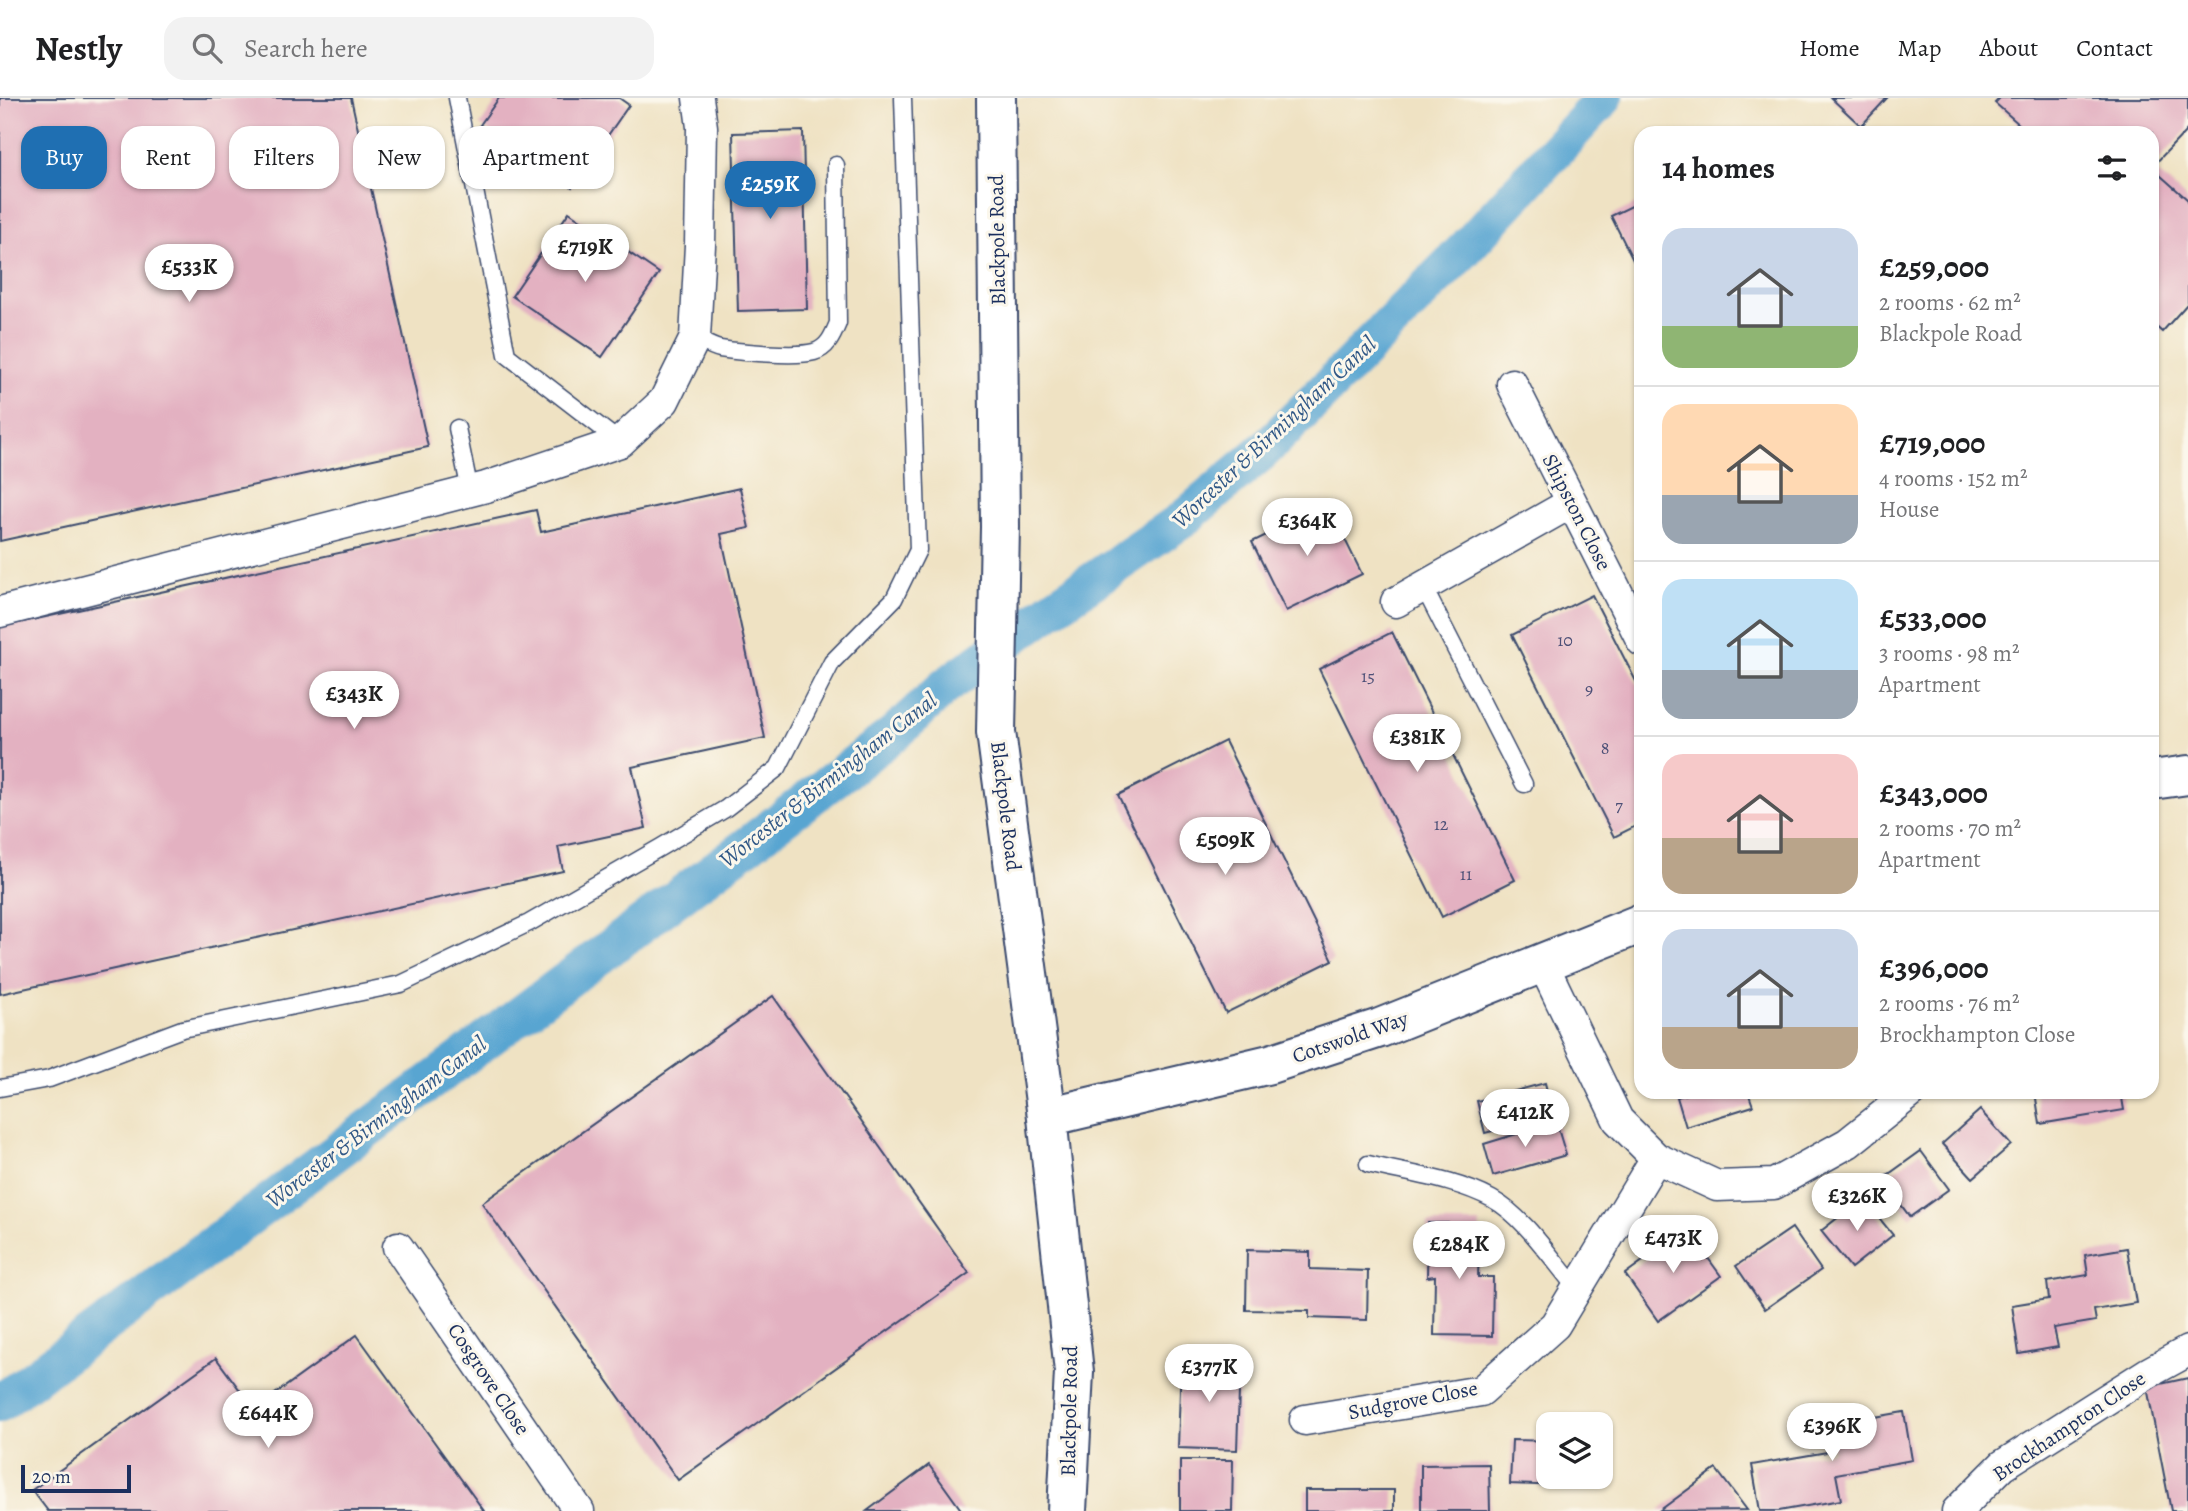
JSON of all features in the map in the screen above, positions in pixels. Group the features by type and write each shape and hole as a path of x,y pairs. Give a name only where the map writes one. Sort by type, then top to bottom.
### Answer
{"main road":[{"name":"Blackpole Road","path":"996,98 1000,527 996,732 1047,1116 1074,1372 1067,1511"},
{"path":"2159,779 2188,775"},
{"name":"Cotswold Way","path":"1047,1116 1270,1064 1380,1028 1634,925"}],"street":[{"path":"0,612 470,491 620,442 664,401 695,338 702,127 698,98"},
{"name":"Shipston Close","path":"1512,384 1634,625"},
{"path":"1396,601 1571,503"},
{"path":"1542,962 1618,1120 1656,1158 1717,1186 1774,1184 1849,1143 1901,1099"},
{"name":"Sudgrove Close","path":"1305,1419 1481,1391 1555,1325 1656,1158"},
{"name":"Cosgrove Close","path":"398,1247 579,1511"},
{"name":"Brockhampton Close","path":"1958,1511 2003,1465 2148,1373 2188,1351"}],"lane":[{"path":"457,98 507,355 620,442"},
{"path":"0,1088 49,1079 182,1029 401,984 530,923 661,848 725,809 778,768 832,662 894,599 918,550 903,98"},
{"path":"695,338 718,349 789,353 815,352 832,338 838,323 836,165"},
{"path":"457,428 470,491"},
{"path":"1423,586 1524,784"},
{"path":"1368,1164 1459,1186 1493,1200 1518,1219 1577,1289"}],"building":[{"path":"0,98 351,98 357,126 353,126 353,189 371,189 428,447 0,541"},
{"path":"499,98 619,98 629,105 614,127 480,125"},
{"path":"1831,98 1887,98 1861,126"},
{"path":"2000,98 2188,98 2188,129 2159,160 2159,126 2021,126 1995,103"},
{"path":"803,131 807,309 738,311 733,133"},
{"path":"2159,174 2188,200 2188,303 2162,332 2159,329"},
{"path":"1634,205 1634,262 1611,216"},
{"path":"569,212 659,273 602,357 512,296"},
{"path":"740,488 749,528 721,534 765,738 632,767 646,828 558,847 563,871 0,994 0,627 536,510 541,532"},
{"path":"1328,505 1362,574 1286,611 1252,542"},
{"path":"1592,595 1634,677 1634,827 1614,837 1512,635"},
{"path":"1392,632 1515,880 1442,917 1319,669"},
{"path":"1225,741 1333,960 1226,1013 1118,795"},
{"path":"773,996 969,1273 678,1480 482,1203"},
{"path":"1545,1083 1553,1115 1485,1133 1477,1101"},
{"path":"1678,1099 1750,1099 1753,1106 1686,1127"},
{"path":"2036,1099 2122,1099 2124,1110 2040,1124"},
{"path":"1980,1110 2011,1145 1973,1178 1942,1144"},
{"path":"1556,1122 1566,1155 1493,1176 1484,1144"},
{"path":"1921,1151 1949,1189 1910,1217 1882,1179"},
{"path":"1863,1198 1893,1235 1851,1268 1821,1231"},
{"path":"1428,1223 1480,1223 1478,1277 1493,1277 1492,1336 1434,1335 1435,1276 1427,1277"},
{"path":"1792,1228 1821,1270 1765,1309 1736,1266"},
{"path":"1687,1229 1721,1276 1658,1321 1625,1274"},
{"path":"2127,1248 2136,1303 2094,1310 2096,1321 2054,1328 2058,1347 2019,1354 2012,1305 2049,1299 2047,1282 2088,1275 2085,1255"},
{"path":"1247,1250 1310,1252 1310,1269 1368,1271 1367,1320 1309,1318 1309,1311 1246,1310"},
{"path":"357,1335 484,1511 48,1511 32,1490 216,1358 254,1409"},
{"path":"1181,1359 1240,1361 1237,1450 1178,1448"},
{"path":"2188,1378 2188,1511 2171,1511 2147,1387"},
{"path":"1904,1412 1912,1460 1836,1474 1841,1500 1779,1511 1760,1511 1752,1465 1833,1451 1828,1425"},
{"path":"1512,1440 1536,1441 1536,1485 1510,1484"},
{"path":"1180,1460 1233,1460 1232,1511 1180,1511"},
{"path":"1489,1464 1490,1511 1421,1511 1421,1465"},
{"path":"929,1465 962,1511 867,1511"},
{"path":"1716,1469 1747,1510 1659,1511"},
{"path":"1305,1490 1394,1490 1394,1511 1305,1511"}],"waterway":[{"name":"Worcester & Birmingham Canal","path":"0,1403 752,842 895,733 947,685 1050,610 1182,520 1262,452 1314,401 1465,249 1604,98"}]}
